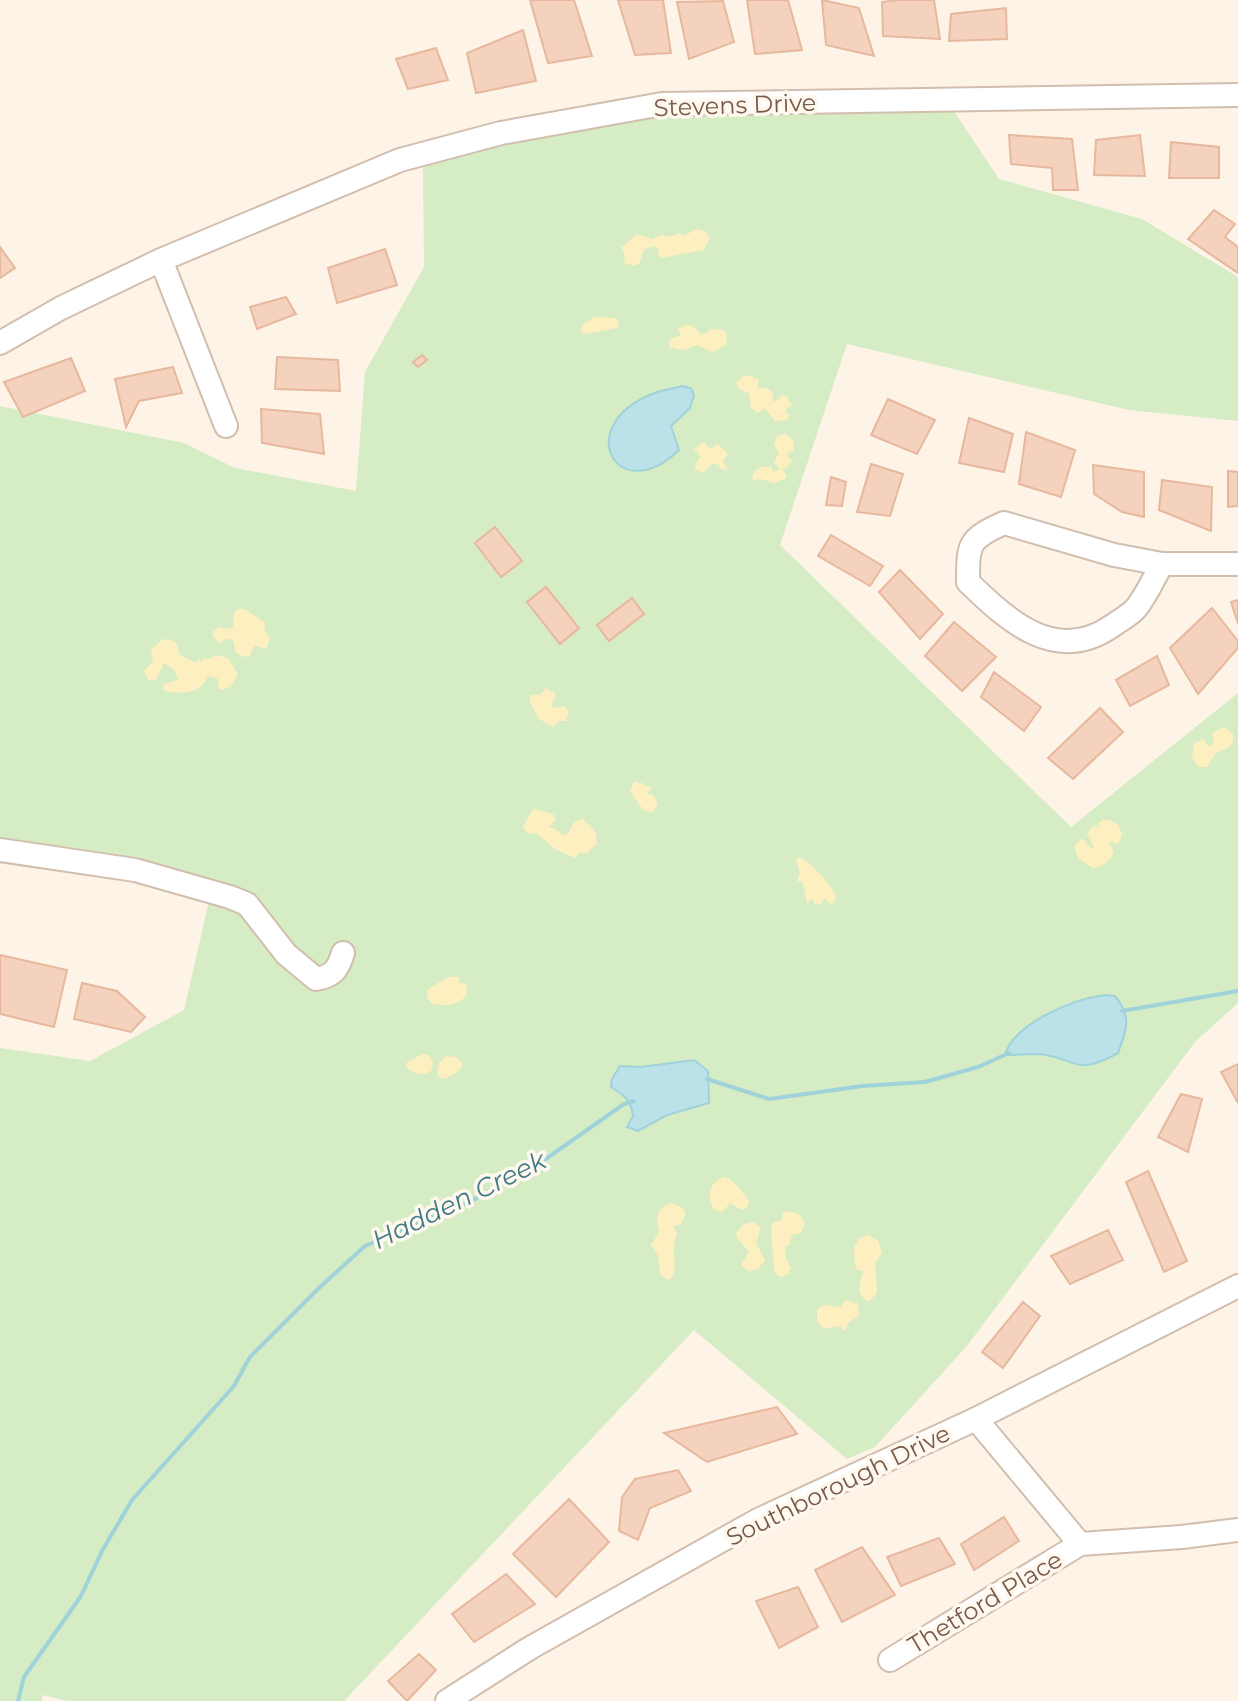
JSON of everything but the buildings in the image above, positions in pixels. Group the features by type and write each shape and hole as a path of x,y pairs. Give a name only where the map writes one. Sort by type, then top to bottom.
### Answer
{"street":[{"name":"Stevens Drive","path":"0,343 61,308 161,260 400,160 501,133 662,104 1238,95"},
{"path":"161,260 226,426"},
{"path":"1162,564 1136,609 1097,636 1072,642 1038,637 999,612 968,582 968,551 980,533 1004,523 1114,555 1162,564 1238,564"},
{"path":"0,850 135,870 230,897 247,904 286,954 316,979 328,977 338,969 343,953"},
{"name":"Southborough Drive","path":"447,1701 530,1648 758,1520 976,1419 1238,1286"},
{"path":"976,1419 1080,1544 1238,1530"},
{"name":"Thetford Place","path":"890,1660 1080,1544"}],"green space":[{"path":"951,107 999,179 1142,219 1238,277 1238,421 1129,410 847,344 780,545 1071,827 1238,693 1238,1003 1195,1042 966,1347 875,1447 847,1459 694,1330 344,1701 68,1701 42,1695 42,1701 0,1701 0,1048 90,1061 184,1010 212,888 0,842 0,406 184,443 235,468 356,491 365,372 424,267 423,161 646,117"}],"sand":[{"path":"696,229 705,231 710,238 704,250 662,258 658,248 653,246 644,250 639,264 624,263 625,255 621,248 637,234 652,239 678,233 684,236"},
{"path":"595,317 615,318 618,328 583,334 580,330 582,325"},
{"path":"686,325 702,335 711,329 724,330 726,344 713,353 698,345 683,350 669,347 669,340 681,335 677,329"},
{"path":"745,375 759,379 757,388 767,388 773,393 773,401 782,395 787,397 792,406 785,410 788,420 775,421 764,408 758,413 751,408 749,393 739,389 736,382"},
{"path":"785,433 793,440 794,450 786,454 792,461 782,469 786,478 774,483 752,480 754,472 761,467 771,467 773,472 780,469 774,462 779,453 774,445 777,436"},
{"path":"704,442 710,449 718,444 728,454 723,461 728,470 713,463 703,473 696,470 695,464 701,457 694,449"},
{"path":"245,609 266,624 264,630 270,638 266,649 254,645 250,656 245,657 236,653 233,640 223,639 221,644 213,637 213,632 219,627 233,627 234,613"},
{"path":"162,640 176,643 180,655 196,663 198,659 202,662 204,657 209,659 215,655 228,658 238,674 231,687 221,690 217,687 217,678 209,676 192,691 176,693 163,690 164,684 178,680 175,671 164,663 156,680 148,680 144,671 153,661 151,650"},
{"path":"546,688 556,694 553,708 564,706 569,711 566,721 559,721 554,727 539,719 529,700 531,695 540,695"},
{"path":"1224,727 1233,734 1231,745 1216,753 1207,767 1198,767 1192,757 1194,744 1203,739 1211,746 1214,742 1212,733"},
{"path":"634,782 651,788 647,794 653,795 658,803 653,812 644,811 630,791"},
{"path":"533,809 553,814 556,819 549,828 563,835 568,834 574,822 583,819 595,831 597,844 575,858 555,849 537,834 527,833 523,827"},
{"path":"1103,820 1116,823 1122,835 1117,845 1111,841 1109,843 1114,852 1108,861 1092,868 1078,858 1074,846 1082,838 1094,848 1087,834 1094,825 1100,829 1098,823"},
{"path":"799,857 829,885 836,896 834,903 830,904 825,898 820,905 815,904 813,899 807,903 803,883 797,881 800,873 796,861"},
{"path":"448,977 459,977 459,983 466,983 465,996 452,1004 433,1004 427,998 427,990"},
{"path":"423,1054 433,1061 432,1070 418,1074 406,1066 407,1062"},
{"path":"447,1056 456,1057 463,1064 460,1070 445,1079 440,1078 438,1066"},
{"path":"724,1177 741,1190 749,1201 748,1207 741,1210 730,1203 723,1212 714,1210 710,1190"},
{"path":"672,1203 686,1213 681,1224 673,1227 677,1233 674,1269 672,1278 667,1280 660,1274 658,1256 651,1245 659,1232 657,1218 660,1210"},
{"path":"783,1213 799,1214 805,1223 801,1233 792,1235 790,1244 785,1247 791,1268 788,1274 781,1277 774,1269 771,1227 774,1222 782,1220"},
{"path":"753,1222 761,1227 756,1243 765,1260 758,1269 748,1271 741,1265 749,1252 736,1233 744,1224"},
{"path":"867,1235 878,1240 882,1253 875,1263 877,1293 870,1301 860,1293 859,1284 864,1271 856,1269 854,1253 858,1241"},
{"path":"846,1300 858,1304 859,1316 849,1322 845,1331 839,1326 824,1329 817,1321 817,1309 825,1305 840,1307"}],"water":[{"path":"682,386 691,388 694,395 690,408 671,426 679,450 657,466 638,471 622,467 612,456 609,442 613,425 627,408 652,394"},
{"path":"1105,995 1115,996 1126,1017 1118,1053 1083,1065 1037,1054 1005,1055 1020,1033 1047,1014"},
{"path":"694,1060 708,1071 709,1103 667,1115 638,1131 627,1127 633,1116 631,1106 623,1095 611,1087 620,1066 641,1067"}],"waterway":[{"name":"Hadden Creek","path":"1122,1011 1238,991"},
{"name":"Hadden Creek","path":"707,1079 769,1099 863,1086 925,1082 978,1067 1009,1053"},
{"name":"Hadden Creek","path":"18,1701 24,1677 81,1596 102,1551 132,1500 234,1386 250,1357 320,1287 365,1246 469,1202 533,1168 624,1104 634,1101"}]}
